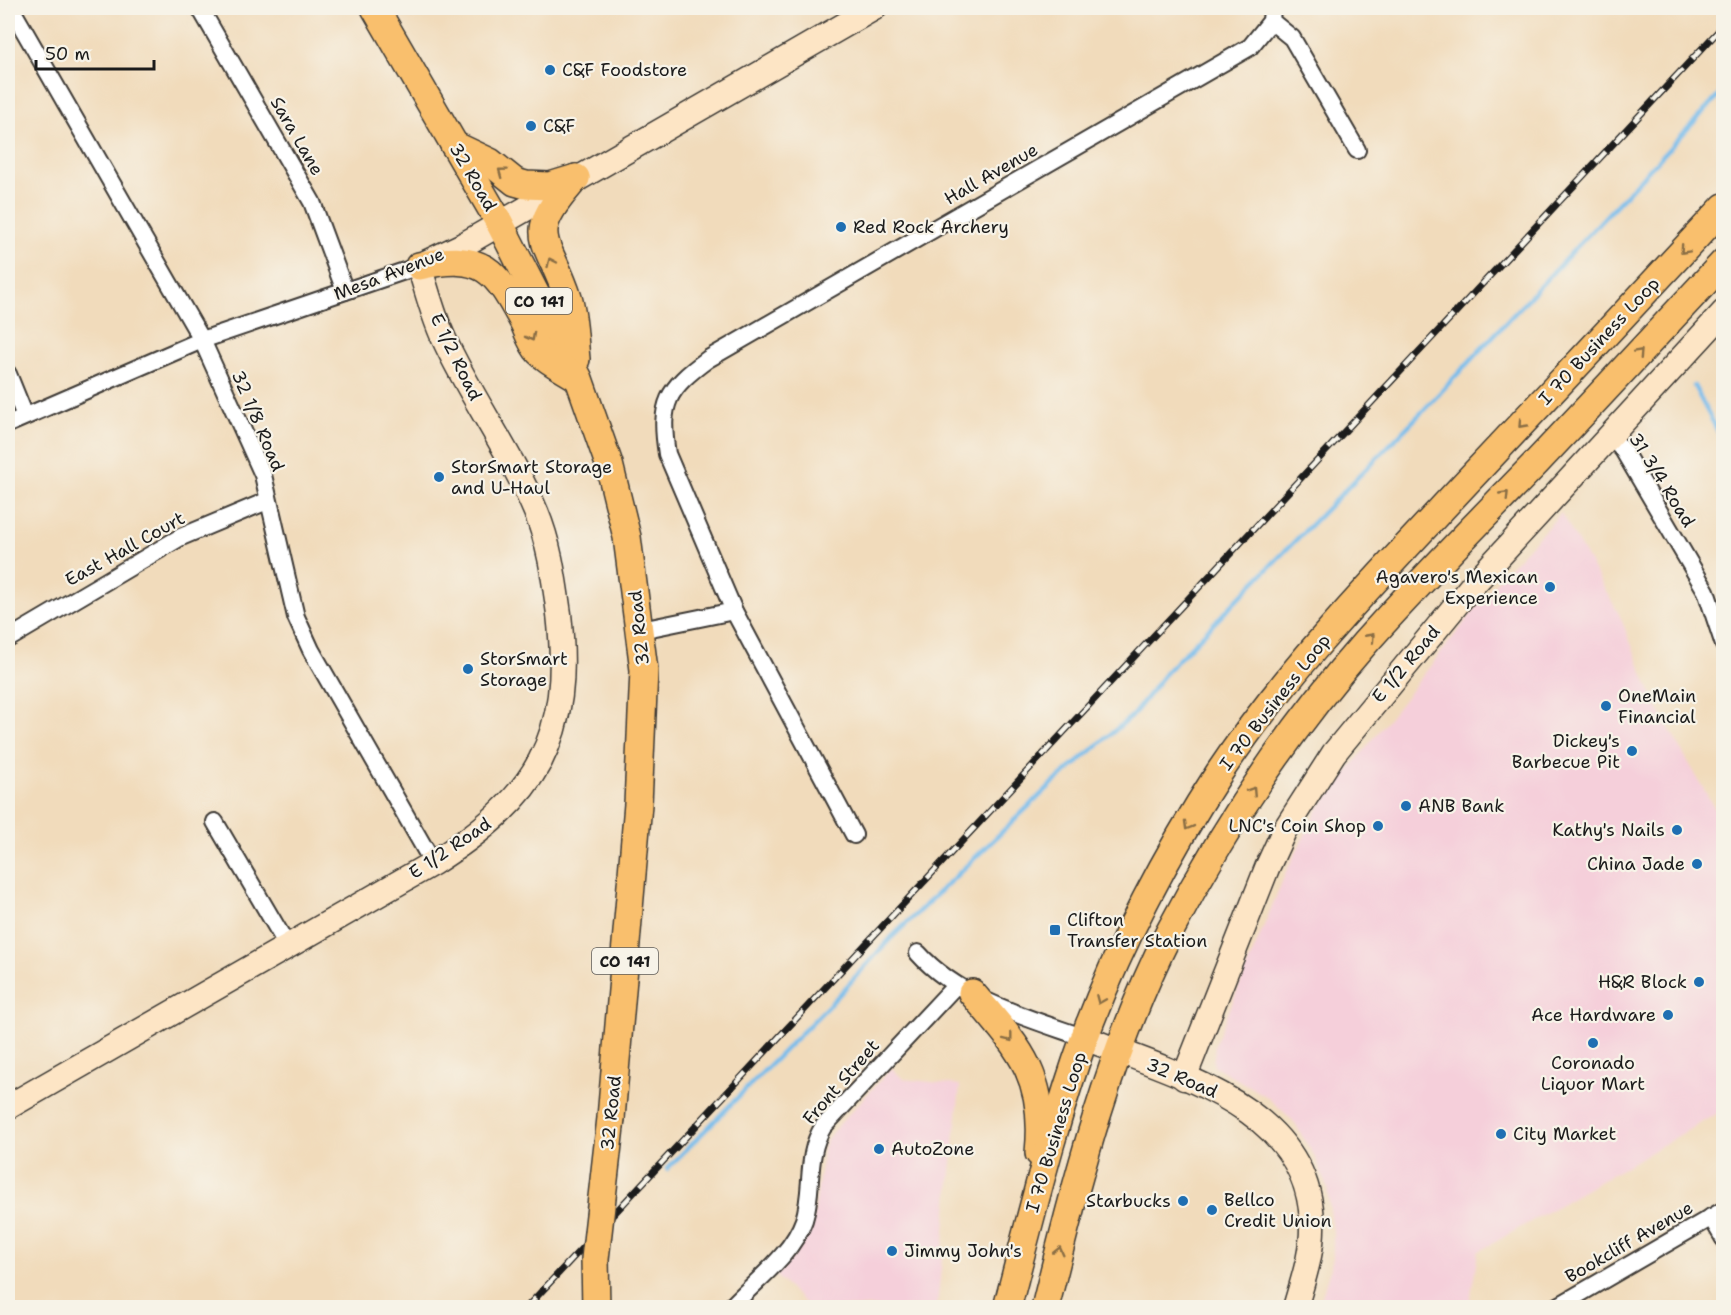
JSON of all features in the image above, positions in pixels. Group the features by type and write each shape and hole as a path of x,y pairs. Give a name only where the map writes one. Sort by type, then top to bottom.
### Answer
{"main road":[{"name":"32 Road","path":"375,8 499,222 579,379 618,498 629,545 644,670 641,752 611,1118 595,1259 596,1308"},
{"path":"454,145 490,162 515,182 526,185 550,186 576,178"},
{"path":"576,178 550,210 543,233 545,247 569,299 579,379"},
{"name":"I 70 Business Loop","path":"1007,1308 1035,1202 1085,1038 1127,940 1212,784 1254,723 1335,625 1724,207"},
{"path":"420,266 452,260 482,266 508,292 539,352 579,379"},
{"name":"I 70 Business Loop","path":"1045,1308 1063,1236 1119,1051 1168,935 1210,858 1254,788 1295,730 1364,645 1724,262"},
{"path":"964,989 1019,1050 1035,1083 1041,1123 1035,1202"}],"street":[{"name":"32 1/8 Road","path":"11,8 202,340 262,475 296,617 311,650 434,863"},
{"name":"Sara Lane","path":"200,8 312,202 345,291"},
{"name":"Mesa Avenue","path":"8,424 202,340 420,266 874,8"},
{"name":"Hall Avenue","path":"734,611 667,454 663,427 668,400 679,380 708,359 1250,46 1272,14"},
{"path":"1272,14 1292,38 1357,150"},
{"name":"E 1/2 Road","path":"8,1107 287,945 434,863 491,823 529,783 545,754 555,726 563,664 554,572 544,530 523,485 444,339 420,266"},
{"name":"E 1/2 Road","path":"1184,1078 1267,868 1284,831 1323,769 1427,638 1609,435 1724,312"},
{"path":"8,374 25,416"},
{"name":"31 3/4 Road","path":"1609,435 1623,450 1706,591 1724,645"},
{"name":"East Hall Court","path":"8,639 181,537 267,501"},
{"path":"641,630 734,611 854,835"},
{"path":"214,822 287,945"},
{"name":"32 Road","path":"918,953 935,970 964,989 1184,1078 1226,1098 1265,1122 1280,1136 1299,1169 1310,1200 1312,1224 1308,1263 1295,1308"},
{"name":"Front Street","path":"730,1308 787,1249 798,1234 808,1199 815,1141 824,1127 964,989"},
{"path":"1717,1214 1724,1239"},
{"name":"Bookcliff Avenue","path":"1555,1308 1577,1302 1717,1214"}],"shaded area":[{"path":"1561,513 1619,614 1657,707 1723,823 1723,1110 1478,1252 1469,1307 1319,1307 1333,1258 1333,1231 1327,1188 1318,1163 1294,1122 1285,1113 1267,1097 1213,1065 1215,1045 1286,872 1318,809 1501,576"},
{"path":"892,1068 903,1079 960,1085 937,1307 809,1307 776,1276 801,1247 814,1216 824,1145 832,1132"}],"waterway":[{"path":"667,1169 836,998 891,938 1051,785 1133,715 1167,671 1421,413 1724,90"},
{"path":"1694,386 1724,443"}],"railway":[{"path":"526,1308 1724,25"}],"place":[{"name":"C&F Foodstore","path":"550,70"},
{"name":"C&F","path":"531,126"},
{"name":"Red Rock Archery","path":"841,227"},
{"name":"StorSmart Storage and U-Haul","path":"439,477"},
{"name":"Agavero's Mexican Experience","path":"1550,587"},
{"name":"StorSmart Storage","path":"468,669"},
{"name":"OneMain Financial","path":"1606,706"},
{"name":"Dickey's Barbecue Pit","path":"1632,751"},
{"name":"ANB Bank","path":"1406,806"},
{"name":"LNC's Coin Shop","path":"1378,826"},
{"name":"Kathy's Nails","path":"1677,830"},
{"name":"China Jade","path":"1697,864"},
{"name":"Clifton Transfer Station","path":"1055,930"},
{"name":"H&R Block","path":"1699,982"},
{"name":"Ace Hardware","path":"1668,1015"},
{"name":"Coronado Liquor Mart","path":"1593,1043"},
{"name":"City Market","path":"1501,1134"},
{"name":"AutoZone","path":"879,1149"},
{"name":"Starbucks","path":"1183,1201"},
{"name":"Bellco Credit Union","path":"1212,1210"},
{"name":"Jimmy John's","path":"892,1251"}]}
